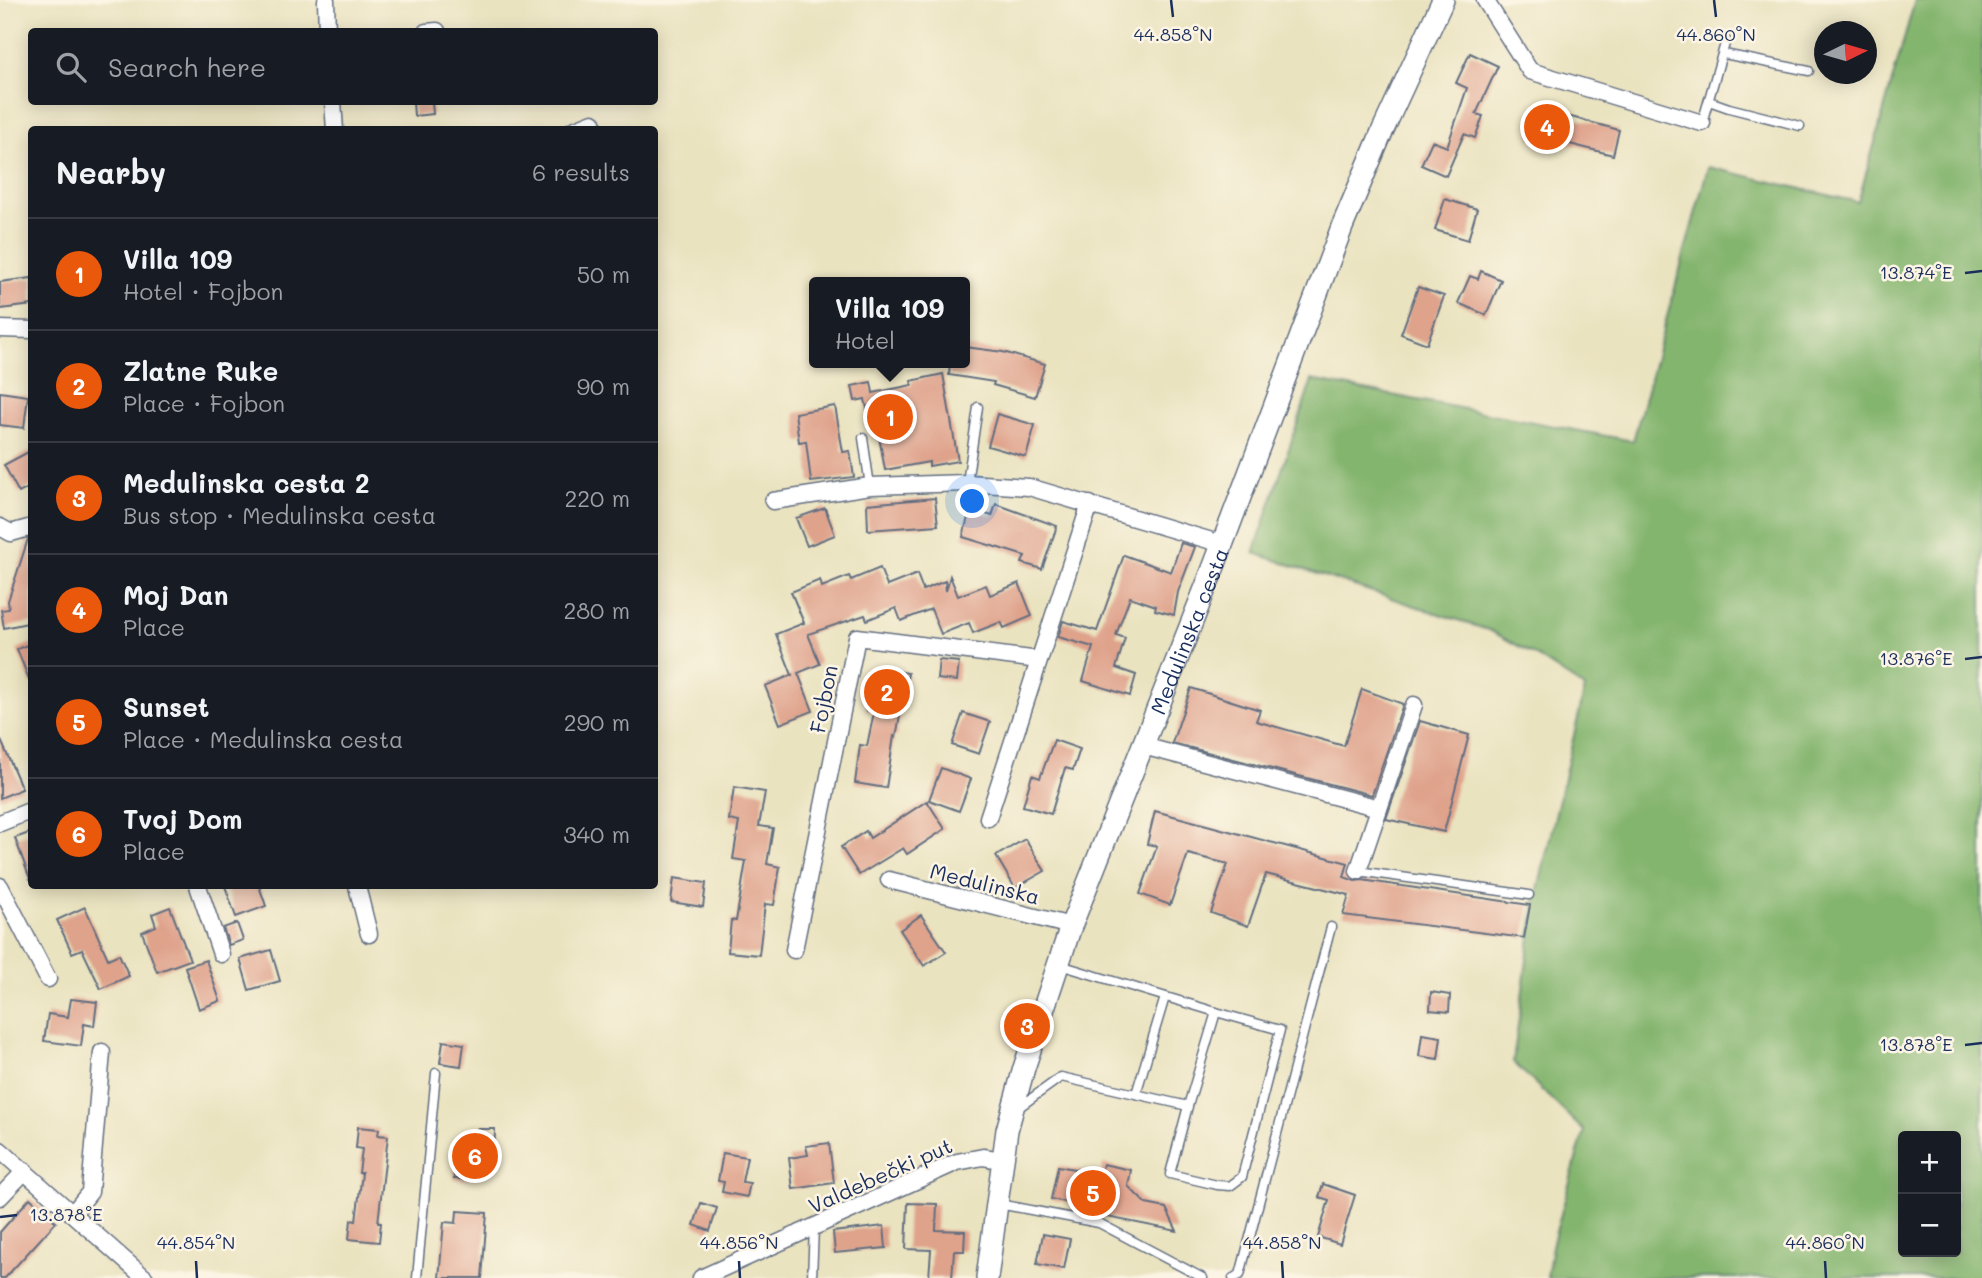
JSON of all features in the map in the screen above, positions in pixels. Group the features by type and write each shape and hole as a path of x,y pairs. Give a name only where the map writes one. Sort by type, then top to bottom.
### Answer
{"main road":[{"name":"Medulinska cesta","path":"987,1278 1002,1160 1012,1111 1071,926 1222,544 1342,227 1443,0"}],"street":[{"path":"326,0 327,28"},
{"path":"1485,0 1530,71 1702,123"},
{"path":"333,105 335,126"},
{"path":"0,329 28,330"},
{"path":"774,501 870,486 967,483 1029,487 1222,544"},
{"path":"988,818 1090,505"},
{"path":"0,527 11,533 28,528"},
{"name":"Fojbon","path":"794,950 857,637 1039,660"},
{"path":"1358,870 1414,705"},
{"path":"1143,746 1378,808"},
{"path":"0,823 28,812"},
{"name":"Medulinska","path":"889,880 1071,926"},
{"path":"0,886 48,979"},
{"path":"199,889 221,954"},
{"path":"358,889 369,934"},
{"path":"74,1213 90,1192 103,1052"},
{"path":"0,1150 145,1278"},
{"name":"Valdebečki put","path":"701,1278 957,1162 983,1157 1002,1160"},
{"path":"0,1197 25,1171"}],"lane":[{"path":"1702,123 1727,40"},
{"path":"1724,54 1809,71"},
{"path":"1709,101 1800,126"},
{"path":"967,483 978,407"},
{"path":"863,438 870,486"},
{"path":"1358,870 1529,895"},
{"path":"1233,1278 1240,1275 1331,927"},
{"path":"1058,965 1280,1030 1242,1177 1230,1186 1170,1174 1216,1012"},
{"path":"1136,1094 1165,997"},
{"path":"417,1278 436,1073"},
{"path":"1012,1111 1061,1077 1188,1106"},
{"path":"996,1203 1099,1223 1203,1278"},
{"path":"812,1278 814,1227"}],"green space":[{"path":"1915,0 1982,0 1982,1278 1547,1278 1552,1246 1584,1131 1513,1062 1535,902 1585,688 1533,654 1491,631 1254,553 1312,380 1633,441 1708,167 1858,202"}],"building":[{"path":"1470,53 1498,66 1476,114 1483,116 1475,138 1464,134 1446,176 1421,165 1432,141 1447,147 1467,88 1456,83"},
{"path":"413,105 432,105 433,114 414,116"},
{"path":"1538,108 1619,130 1613,155 1558,141 1557,145 1530,138"},
{"path":"1445,199 1477,209 1468,240 1435,230"},
{"path":"1481,271 1501,280 1486,315 1458,303 1470,276 1478,279"},
{"path":"28,278 28,306 0,309 0,282"},
{"path":"1418,287 1444,296 1427,344 1401,334"},
{"path":"970,348 1003,352 1045,364 1035,397 993,385 994,382 949,375 950,368 970,368"},
{"path":"943,374 958,461 929,466 929,462 885,470 878,431 872,432 865,399 855,401 852,386 871,382 873,393 912,385 911,381"},
{"path":"0,392 28,396 24,428 0,425"},
{"path":"835,406 843,452 850,451 854,477 811,482 806,441 799,442 795,413"},
{"path":"997,414 1035,425 1026,457 988,446"},
{"path":"28,452 28,488 19,493 4,465"},
{"path":"935,498 938,525 868,530 867,504"},
{"path":"996,504 1057,526 1042,569 1022,563 1025,556 963,537 970,509 992,516"},
{"path":"825,508 835,535 807,546 796,518"},
{"path":"28,539 28,623 4,628 1,610 9,609 8,601"},
{"path":"1181,543 1195,547 1178,592 1174,615 1155,610 1156,606 1130,597 1116,635 1125,638 1116,668 1136,675 1130,696 1083,681 1093,647 1058,637 1063,621 1097,631 1124,555 1171,572"},
{"path":"880,568 887,586 917,574 923,590 945,581 946,591 950,576 958,596 986,585 990,595 1019,583 1032,616 1004,628 1001,622 973,633 969,623 941,634 931,609 901,621 896,608 867,620 865,615 808,634 820,664 798,673 813,711 780,724 765,686 792,675 776,634 804,623 791,592 820,580 822,587 849,576 851,580"},
{"path":"28,645 28,676 17,649"},
{"path":"939,660 959,662 957,681 937,679"},
{"path":"875,667 908,673 886,788 855,783 860,745 867,746 874,712 866,710"},
{"path":"1191,688 1260,710 1256,721 1344,746 1362,689 1403,704 1372,795 1172,743"},
{"path":"963,713 990,722 979,754 952,745"},
{"path":"1420,721 1469,735 1444,832 1386,819"},
{"path":"0,738 22,789 0,798"},
{"path":"1054,740 1080,749 1073,770 1065,768 1051,814 1023,806 1032,775 1040,778"},
{"path":"941,768 971,779 959,811 929,800"},
{"path":"734,787 765,792 759,826 773,828 767,864 780,867 774,905 765,904 759,955 728,952 731,920 736,921 746,861 733,859 739,822 729,820"},
{"path":"927,801 945,829 907,854 903,848 859,875 841,847 866,831 870,838"},
{"path":"1155,811 1348,863 1344,877 1355,881 1530,905 1524,938 1343,915 1349,895 1266,874 1248,926 1211,913 1228,864 1188,854 1170,905 1140,894 1157,846 1147,844"},
{"path":"28,833 28,874 15,838"},
{"path":"1025,839 1045,871 1015,888 996,856"},
{"path":"674,878 706,883 703,907 671,902"},
{"path":"226,889 260,889 266,906 236,917"},
{"path":"85,907 108,959 119,954 129,976 101,989 82,949 72,953 57,920"},
{"path":"170,907 190,960 157,972 142,932 156,926 152,914"},
{"path":"921,915 946,952 924,966 900,930"},
{"path":"237,923 243,940 229,945 223,928"},
{"path":"271,950 280,981 249,990 240,959"},
{"path":"206,960 220,1001 199,1009 185,967"},
{"path":"1431,992 1450,995 1449,1012 1430,1010"},
{"path":"71,999 97,1002 94,1026 84,1024 81,1046 44,1041 48,1014 68,1017"},
{"path":"1422,1034 1441,1037 1438,1059 1419,1056"},
{"path":"443,1041 464,1044 461,1066 440,1063"},
{"path":"358,1127 379,1129 378,1135 388,1136 378,1223 381,1223 379,1242 349,1239 351,1220 356,1221 362,1173 359,1173 362,1149 356,1148"},
{"path":"477,1129 495,1129 494,1167 472,1166 471,1179 454,1179 455,1144 476,1145"},
{"path":"829,1143 834,1183 793,1189 789,1158 808,1155 806,1146"},
{"path":"723,1153 747,1157 742,1182 750,1183 747,1197 722,1192 724,1182 718,1181"},
{"path":"1103,1164 1131,1170 1128,1186 1146,1204 1166,1208 1177,1231 1087,1213 1088,1207 1051,1199 1058,1166 1101,1174"},
{"path":"1323,1184 1355,1195 1340,1244 1318,1237 1329,1200 1319,1197"},
{"path":"30,1198 56,1222 5,1278 0,1278 0,1232"},
{"path":"701,1203 717,1208 710,1231 694,1225"},
{"path":"908,1203 937,1204 936,1230 965,1231 964,1251 954,1251 952,1278 929,1278 931,1250 906,1249"},
{"path":"457,1211 487,1213 482,1278 439,1278 444,1222 456,1223"},
{"path":"884,1226 886,1248 835,1253 833,1232"},
{"path":"1043,1234 1070,1239 1064,1269 1037,1264"}],"place":[{"name":"Moj Dan","path":"1547,127"},
{"name":"Villa 109","path":"890,417"},
{"name":"Zlatne Ruke","path":"887,692"},
{"name":"Medulinska cesta 2","path":"1027,1026"},
{"name":"Tvoj Dom","path":"475,1156"},
{"name":"Sunset","path":"1093,1193"}]}
